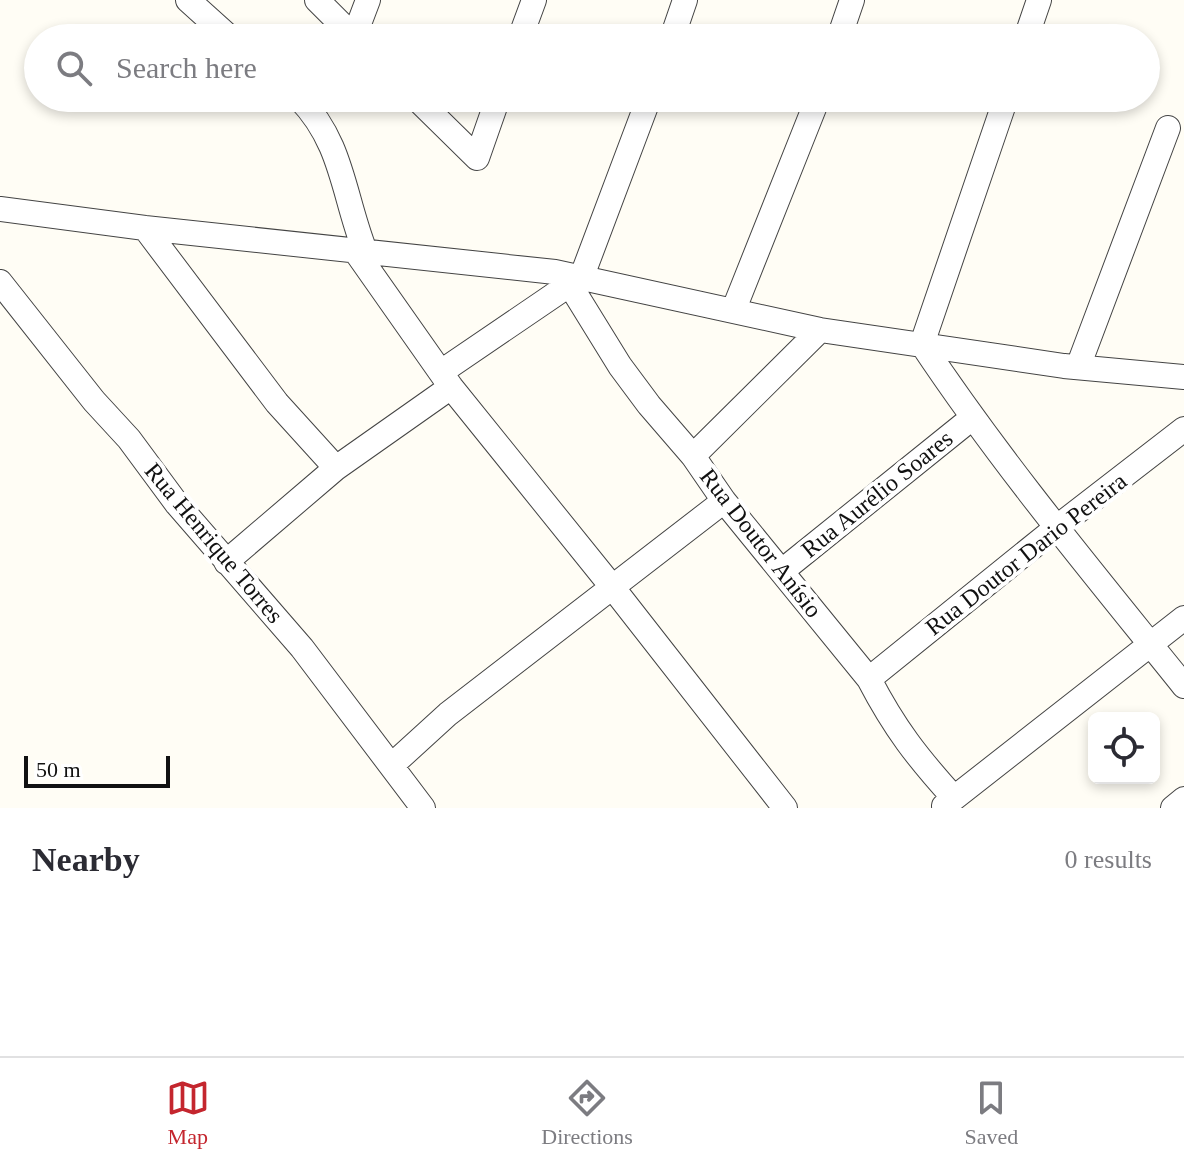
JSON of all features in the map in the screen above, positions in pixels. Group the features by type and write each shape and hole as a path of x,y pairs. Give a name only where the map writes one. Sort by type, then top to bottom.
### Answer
{"street":[{"path":"188,0 215,24"},
{"path":"317,0 342,24"},
{"path":"360,24 368,0"},
{"path":"525,24 534,0"},
{"path":"677,24 685,0"},
{"path":"844,24 852,0"},
{"path":"1031,24 1039,0"},
{"path":"311,112 331,142 359,250 446,380 785,808"},
{"path":"430,112 477,158 493,112"},
{"path":"226,562 336,468 576,280 643,112"},
{"path":"734,309 812,112"},
{"path":"922,344 1001,112"},
{"path":"1078,367 1168,128"},
{"path":"0,209 145,228 359,250 576,280 734,309 820,330 1078,367 1184,377"},
{"path":"145,228 277,403 336,468"},
{"name":"Rua Doutor Anísio","path":"576,280 620,366 693,456 724,501 869,679 896,729 948,803"},
{"name":"Rua Henrique Torres","path":"0,282 51,348 129,439 177,504 302,648 423,808"},
{"path":"693,456 820,330"},
{"path":"922,344 972,418 1056,528 1184,686"},
{"name":"Rua Aurélio Soares","path":"782,571 972,418"},
{"name":"Rua Doutor Dario Pereira","path":"869,679 1184,429"},
{"path":"392,765 448,714 724,501"},
{"path":"948,803 1184,618"},
{"path":"1173,808 1184,799"}]}
